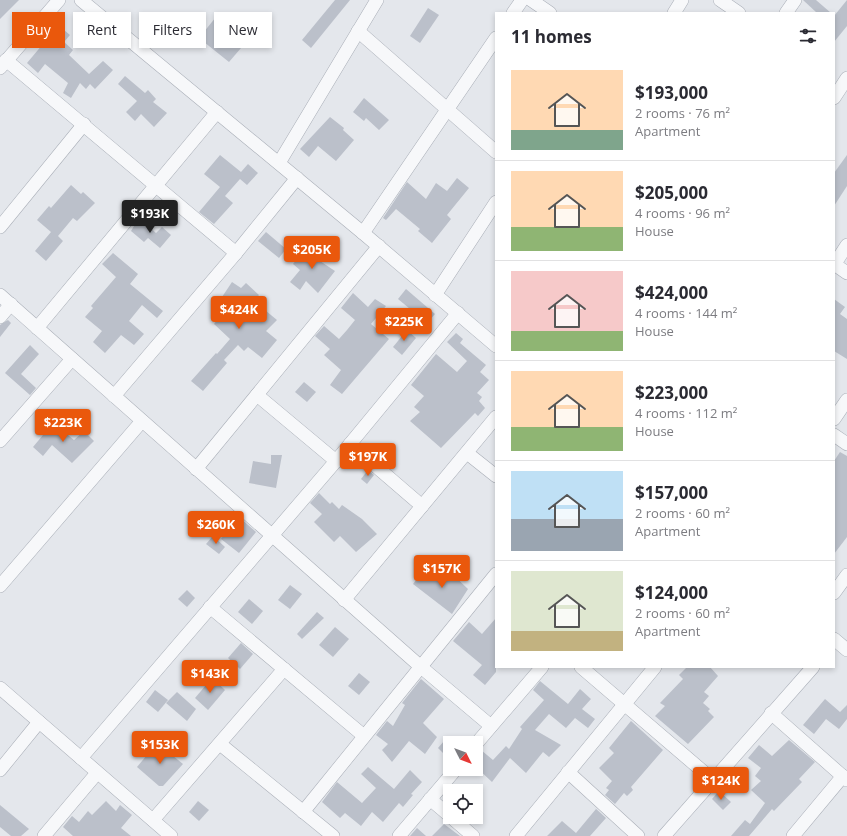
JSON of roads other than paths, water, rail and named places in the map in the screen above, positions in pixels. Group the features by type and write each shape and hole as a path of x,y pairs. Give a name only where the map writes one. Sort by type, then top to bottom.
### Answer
{"street":[{"path":"59,0 3,64 84,124 236,253"},
{"path":"81,0 364,233 495,345"},
{"path":"279,164 377,0"},
{"path":"514,12 522,0"},
{"path":"531,0 549,12"},
{"path":"675,12 682,0"},
{"path":"720,0 738,12"},
{"path":"787,12 795,0"},
{"path":"358,31 495,151"},
{"path":"364,233 447,108 495,39"},
{"path":"835,96 843,83"},
{"path":"37,328 217,112"},
{"path":"0,227 84,124"},
{"path":"114,396 236,253 297,178"},
{"path":"435,295 495,204"},
{"path":"835,263 847,245"},
{"path":"196,469 379,246"},
{"path":"835,265 847,274"},
{"path":"0,295 344,600 491,726"},
{"path":"0,316 11,304"},
{"path":"81,758 336,461 458,313"},
{"path":"0,441 72,359"},
{"path":"257,395 336,461"},
{"path":"835,418 847,400"},
{"path":"344,600 495,418"},
{"path":"0,586 142,421"},
{"path":"835,436 847,444"},
{"path":"350,444 422,506"},
{"path":"467,453 495,475"},
{"path":"303,812 495,575"},
{"path":"835,593 847,575"},
{"path":"210,607 364,736"},
{"path":"483,736 541,668"},
{"path":"582,668 713,780"},
{"path":"516,836 654,668"},
{"path":"664,836 812,668"},
{"path":"153,820 284,669"},
{"path":"0,688 169,835"},
{"path":"771,713 845,778 793,836"},
{"path":"0,770 39,722"},
{"path":"220,744 333,836"},
{"path":"568,772 638,836"},
{"path":"44,836 97,773"},
{"path":"400,836 450,776"},
{"path":"430,799 443,811"},
{"path":"458,824 473,836"}]}
